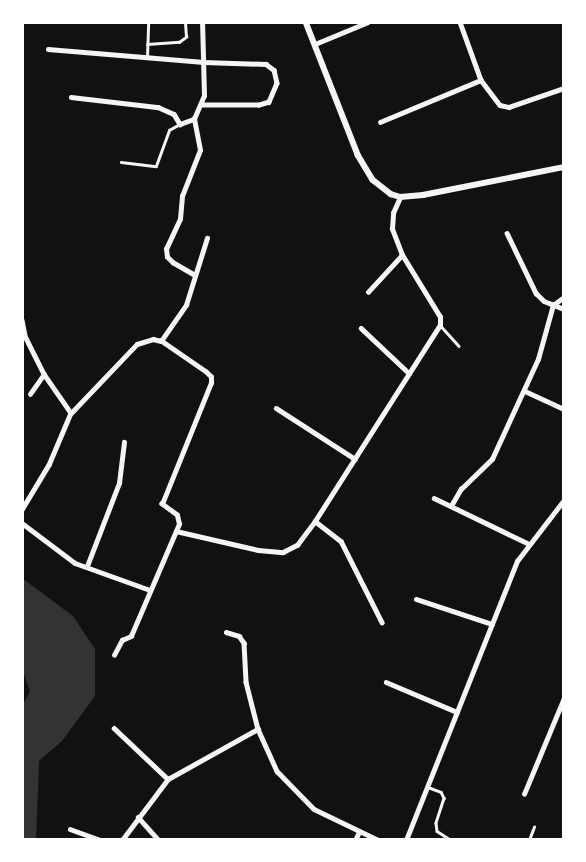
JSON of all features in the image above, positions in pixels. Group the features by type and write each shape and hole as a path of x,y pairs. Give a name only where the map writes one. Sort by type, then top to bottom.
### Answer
{"street":[{"path":"71,97 158,107 174,114 180,124 194,119 202,105 202,22"},
{"path":"306,22 366,171 380,187 400,197 423,196 564,167"},
{"path":"314,44 368,22"},
{"path":"460,22 481,80 495,100 510,107 564,88"},
{"path":"48,48 202,62 266,64 274,70 277,83 274,96 259,105 202,105"},
{"path":"380,122 481,80"},
{"path":"194,119 200,150 182,196 180,219 166,250 167,257 173,263 194,275"},
{"path":"176,531 258,550 283,552 297,545 315,521 440,325 440,317 402,255 392,229 393,213 400,197"},
{"path":"507,233 536,293 553,305 564,309"},
{"path":"161,341 186,305 207,238"},
{"path":"368,292 402,255"},
{"path":"451,506 461,489 492,459 538,359 553,305 564,297"},
{"path":"22,320 24,336 44,374 71,414"},
{"path":"362,328 410,373"},
{"path":"22,510 49,465 71,414 137,344 153,339 161,341 211,377 162,504 179,517 176,531 131,636 122,640 114,655"},
{"path":"30,394 44,374"},
{"path":"525,390 564,409"},
{"path":"276,408 355,459"},
{"path":"87,566 119,483 124,442"},
{"path":"434,498 528,543"},
{"path":"406,840 517,561 528,543 562,503"},
{"path":"315,521 341,541 382,622"},
{"path":"22,523 51,542 62,555 150,590"},
{"path":"416,599 492,624"},
{"path":"226,632 239,636 244,643 246,682 258,729 277,771 288,785 314,809 378,840"},
{"path":"386,682 457,712"},
{"path":"524,794 564,698"},
{"path":"114,728 168,779"},
{"path":"122,840 168,779 258,729"},
{"path":"138,817 159,840"},
{"path":"70,829 100,840"},
{"path":"355,840 359,832"}],"lane":[{"path":"147,57 148,22"},
{"path":"147,44 179,42 186,37 185,22"},
{"path":"121,162 156,166 169,130 180,124"},
{"path":"440,325 459,346"},
{"path":"428,787 441,792 444,798 436,823 437,831 452,840"},
{"path":"529,840 534,827"}],"shaded area":[{"path":"22,578 73,616 95,649 95,696 62,741 39,761 36,839 23,839 23,705 30,691 23,672"}]}
